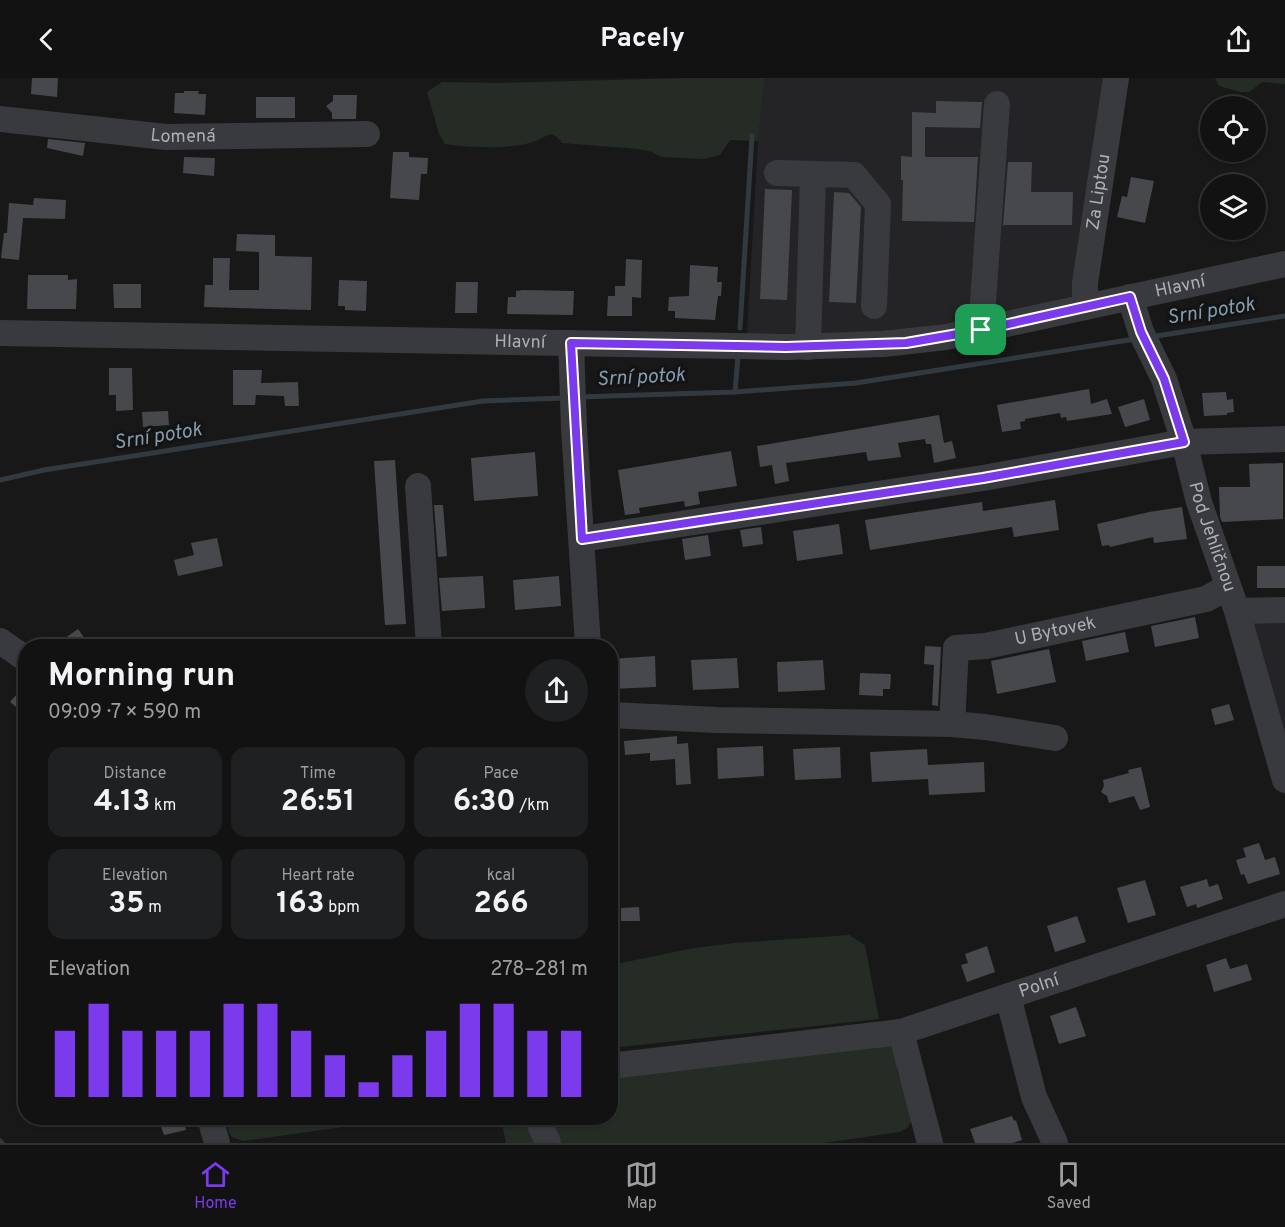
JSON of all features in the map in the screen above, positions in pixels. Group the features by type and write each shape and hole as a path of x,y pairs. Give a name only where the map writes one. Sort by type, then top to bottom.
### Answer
{"street":[{"name":"Za Liptou","path":"1085,307 1084,283 1116,78"},
{"path":"981,330 997,104"},
{"name":"Lomená","path":"0,119 166,137 367,134"},
{"path":"777,173 854,175 878,204 874,306"},
{"path":"808,346 813,174"},
{"name":"Hlavní","path":"0,333 808,346 906,343 981,330 1285,264"},
{"name":"Pod Jehličnou","path":"1130,297 1145,341 1164,379 1184,442 1199,502 1237,611 1285,780"},
{"path":"571,343 588,639"},
{"path":"582,539 983,478 1184,442 1285,439"},
{"path":"418,486 429,639"},
{"name":"U Bytovek","path":"952,724 956,648 986,646 1206,599 1227,587"},
{"path":"1237,611 1285,610"},
{"path":"0,641 18,653"},
{"path":"618,715 717,720 952,724 1055,738"},
{"name":"Polní","path":"618,1065 901,1032 1285,904"},
{"path":"1008,996 1034,1097 1055,1143"},
{"path":"901,1032 930,1143"},
{"path":"212,1125 217,1143"},
{"path":"540,1125 548,1143"}],"shaded area":[{"path":"765,78 1109,78 1073,296 972,319 887,333 747,334 758,141"},
{"path":"765,78 758,141 730,140 720,155 705,159 661,157 638,149 562,143 551,134 533,142 513,146 477,147 445,144 439,134 427,92 442,82 499,83"},
{"path":"1215,78 1285,78 1285,84 1262,82 1249,92 1240,92 1219,86"},
{"path":"1285,622 1285,739 1250,623"},
{"path":"849,935 865,945 879,1019 618,1047 618,964 694,948"},
{"path":"892,1044 897,1054 897,1072 909,1098 912,1121 900,1132 823,1143 561,1143 553,1125 618,1125 618,1075"},
{"path":"228,1125 357,1125 243,1141 232,1137 228,1130"},
{"path":"502,1125 528,1125 535,1143 506,1143"}],"building":[{"path":"32,78 58,78 57,97 31,94"},
{"path":"184,91 199,91 198,94 206,94 205,115 174,113 175,93 184,93"},
{"path":"333,95 357,95 356,119 332,119 332,113 326,106 333,101"},
{"path":"256,97 295,97 295,118 256,118"},
{"path":"936,101 982,102 980,128 925,127 925,157 978,157 974,222 902,221 901,156 912,157 912,112 936,113"},
{"path":"48,139 85,143 83,156 47,148"},
{"path":"393,152 409,152 409,157 428,158 427,174 421,174 419,200 390,198"},
{"path":"184,157 215,158 214,176 183,173"},
{"path":"1008,162 1032,162 1031,192 1073,192 1072,225 1003,225"},
{"path":"1131,177 1154,181 1145,223 1117,217 1122,196 1127,197"},
{"path":"765,189 792,190 787,300 760,299"},
{"path":"834,192 849,193 861,207 856,303 829,302"},
{"path":"34,198 66,200 65,219 23,218 19,260 1,258 4,233 7,233 9,203 33,205"},
{"path":"237,234 275,235 275,256 312,257 311,310 204,307 205,285 213,285 213,258 230,258 229,290 259,290 259,252 236,251"},
{"path":"626,259 642,260 641,298 632,297 632,316 607,316 608,296 615,296 615,286 625,286"},
{"path":"690,265 718,267 717,282 722,282 715,320 675,318 675,311 668,311 669,297 689,296"},
{"path":"28,275 68,275 68,280 77,279 76,309 27,309"},
{"path":"339,280 367,281 366,311 345,310 345,306 338,306"},
{"path":"456,282 478,282 477,313 455,313"},
{"path":"113,284 141,284 141,308 114,308"},
{"path":"516,291 574,291 573,315 507,314 508,297 516,297"},
{"path":"109,368 132,368 133,410 116,411 116,395 109,395"},
{"path":"233,370 262,370 261,383 298,382 299,406 285,406 284,396 256,395 255,405 233,405"},
{"path":"1089,389 1091,404 1107,399 1112,414 1067,421 1066,417 1061,418 1060,413 1025,419 1020,422 1021,429 1002,432 997,405"},
{"path":"1226,392 1227,400 1233,399 1234,412 1227,413 1227,415 1204,416 1202,393"},
{"path":"1144,399 1150,420 1125,427 1118,407"},
{"path":"168,411 169,425 143,427 142,412"},
{"path":"939,415 944,443 952,441 956,458 934,463 931,444 926,444 925,439 898,443 901,457 868,461 866,452 786,463 789,481 775,484 772,465 760,467 757,446"},
{"path":"731,451 737,486 698,492 700,504 685,507 684,501 639,508 640,513 625,515 618,470"},
{"path":"535,452 538,496 474,501 471,458"},
{"path":"395,460 406,624 385,625 374,461"},
{"path":"1283,463 1283,519 1222,522 1219,487 1250,487 1249,464"},
{"path":"1055,500 1059,530 1014,537 1012,527 870,550 865,520 982,502 983,511"},
{"path":"434,505 443,505 447,556 438,557"},
{"path":"1182,507 1187,539 1154,543 1153,537 1110,547 1109,545 1102,546 1097,524"},
{"path":"839,524 843,554 797,561 793,531"},
{"path":"761,527 763,544 743,547 740,530"},
{"path":"708,535 711,556 685,560 682,539"},
{"path":"217,538 223,566 178,576 174,560 194,555 191,543"},
{"path":"1257,566 1285,566 1285,588 1257,588"},
{"path":"483,576 485,608 442,611 439,578"},
{"path":"559,576 561,606 515,610 513,580"},
{"path":"1195,617 1199,638 1155,647 1151,626"},
{"path":"78,629 85,639 64,639"},
{"path":"1125,632 1129,652 1086,661 1082,641"},
{"path":"925,646 941,647 938,706 932,705 934,665 924,664"},
{"path":"1049,649 1056,682 997,694 991,661"},
{"path":"655,656 656,687 618,689 618,658"},
{"path":"737,658 739,688 693,690 691,660"},
{"path":"823,660 825,690 778,692 777,662"},
{"path":"860,673 891,674 890,689 883,689 883,696 859,695"},
{"path":"18,693 18,708 10,702"},
{"path":"1229,704 1234,720 1215,725 1211,709"},
{"path":"677,736 677,744 688,743 691,784 676,785 675,759 650,761 650,753 625,755 624,741"},
{"path":"763,746 764,776 718,779 717,748"},
{"path":"840,747 841,778 795,780 793,749"},
{"path":"927,749 928,765 984,762 985,792 929,795 928,779 872,782 870,752"},
{"path":"1141,767 1150,807 1140,810 1134,796 1109,803 1107,796 1101,792 1104,786 1103,780"},
{"path":"1259,843 1265,860 1275,857 1280,874 1248,884 1244,874 1241,875 1236,860 1246,857 1243,848"},
{"path":"1207,879 1209,887 1218,884 1223,899 1197,908 1196,904 1187,907 1180,887"},
{"path":"1145,880 1156,915 1128,923 1117,888"},
{"path":"639,907 640,921 621,921 621,908"},
{"path":"1077,916 1086,942 1055,952 1047,926"},
{"path":"987,946 995,972 967,982 961,965 968,963 965,954"},
{"path":"1226,958 1230,969 1247,964 1252,980 1214,992 1206,965"},
{"path":"1076,1007 1086,1036 1059,1044 1050,1016"},
{"path":"1012,1116 1014,1121 1016,1120 1022,1140 1013,1143 975,1143 970,1129"},
{"path":"160,1125 185,1125 186,1130 164,1135"}],"waterway":[{"path":"740,328 752,136"},
{"name":"Srní potok","path":"1150,337 1285,316"},
{"name":"Srní potok","path":"578,397 735,392 856,383 1135,339"},
{"path":"735,392 738,356"},
{"name":"Srní potok","path":"0,480 44,470 483,401 566,398"}],"route":[{"path":"1130,297 1141,332 1164,379 1184,442 983,478 582,539 571,343 856,346 906,343 981,330 1130,297"}]}
